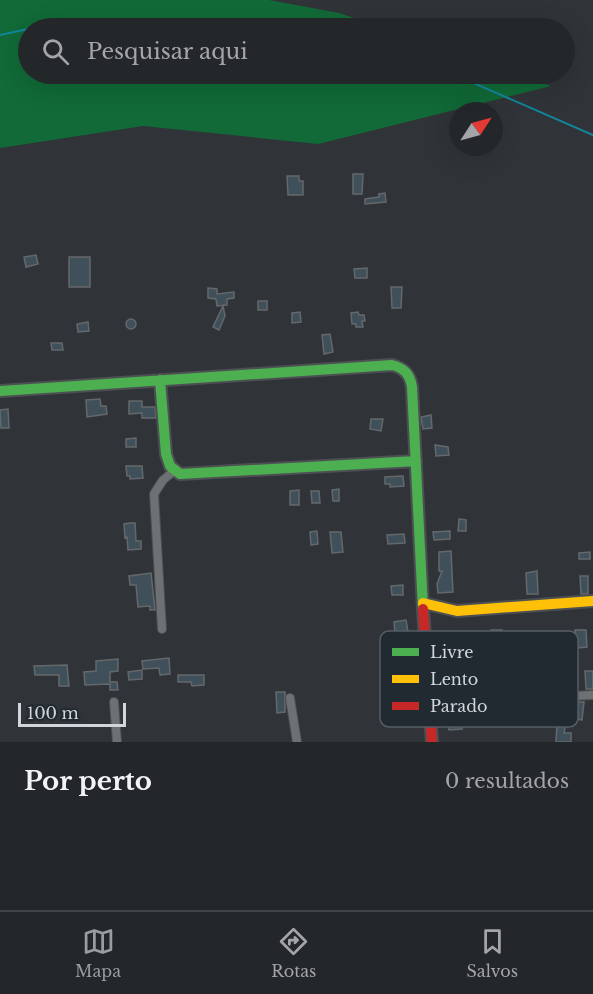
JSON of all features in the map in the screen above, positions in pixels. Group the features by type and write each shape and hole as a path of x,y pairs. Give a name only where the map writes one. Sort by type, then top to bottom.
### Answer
{"street":[{"path":"0,391 392,365 401,367 410,375 411,380 424,631"},
{"path":"160,380 166,454 168,464 174,471 188,475 416,461"},
{"path":"162,629 154,494 163,480 174,471"},
{"path":"423,603 457,611 593,602"},
{"path":"290,698 297,742"},
{"path":"114,702 117,742"},
{"path":"430,727 432,742"}],"green space":[{"path":"0,0 269,0 354,18 18,18 18,84 545,84 551,86 487,102 449,102 449,111 318,144 143,126 0,148"}],"building":[{"path":"353,174 363,174 362,194 353,194"},
{"path":"287,176 299,176 299,181 303,181 303,195 288,195"},
{"path":"385,193 386,202 365,204 365,199 379,197 379,194"},
{"path":"36,255 38,264 26,267 24,257"},
{"path":"69,257 90,257 90,287 69,287"},
{"path":"367,268 367,278 355,278 354,269"},
{"path":"391,287 402,287 401,308 392,308"},
{"path":"208,288 217,289 217,294 234,292 234,298 227,299 227,305 217,306 216,299 208,298"},
{"path":"258,301 267,301 267,310 258,310"},
{"path":"223,306 225,316 219,330 213,327"},
{"path":"300,312 301,322 292,323 292,313"},
{"path":"358,312 359,315 364,315 363,327 356,327 356,324 352,324 351,313"},
{"path":"131,319 136,324 131,329 126,324"},
{"path":"88,322 89,331 78,332 77,324"},
{"path":"330,334 333,352 324,354 322,335"},
{"path":"51,343 62,343 63,350 52,350"},
{"path":"100,399 101,406 106,406 107,414 87,417 86,400"},
{"path":"129,401 142,401 142,407 155,407 156,418 142,418 142,413 129,414"},
{"path":"8,409 9,428 1,428 0,410"},
{"path":"431,415 432,428 423,429 421,417"},
{"path":"371,419 383,419 381,431 370,429"},
{"path":"136,438 136,447 126,447 126,439"},
{"path":"435,445 448,447 449,455 436,456"},
{"path":"126,466 142,466 143,478 130,479 130,476 127,476"},
{"path":"403,476 404,486 390,487 390,484 385,484 385,477"},
{"path":"339,489 339,501 333,501 332,490"},
{"path":"299,490 299,505 290,505 290,491"},
{"path":"311,491 319,491 320,503 312,503"},
{"path":"459,519 466,520 466,531 458,531"},
{"path":"135,523 136,541 141,541 141,549 128,550 124,524"},
{"path":"317,531 318,544 311,545 310,532"},
{"path":"450,531 450,539 434,540 433,532"},
{"path":"330,532 341,532 343,552 332,553"},
{"path":"404,534 405,543 388,544 387,535"},
{"path":"451,551 453,592 438,593 437,584 442,571 439,571 439,552"},
{"path":"590,552 590,559 579,559 579,553"},
{"path":"537,571 538,594 527,594 526,573"},
{"path":"151,573 155,610 150,610 150,606 138,607 136,585 130,585 129,576"},
{"path":"580,576 588,576 588,594 581,594"},
{"path":"403,585 403,595 392,595 391,586"},
{"path":"406,620 408,631 395,631 394,622"},
{"path":"586,630 587,647 578,648 578,631 575,631"},
{"path":"169,658 170,674 160,675 159,668 143,669 142,661"},
{"path":"118,659 118,671 110,672 110,682 117,682 118,690 110,690 110,684 85,685 84,672 96,671 96,661"},
{"path":"67,665 69,686 59,686 59,675 35,675 34,666"},
{"path":"142,670 142,679 129,680 128,672"},
{"path":"585,671 593,671 593,689 586,689"},
{"path":"178,675 204,675 204,685 192,686 191,682 178,682"},
{"path":"276,692 285,692 285,712 277,713"},
{"path":"578,702 584,702 582,720 578,720"},
{"path":"449,727 462,727 462,729 449,730"},
{"path":"557,727 565,727 564,733 571,733 571,742 556,742"}],"waterway":[{"path":"0,35 18,31"},
{"path":"476,84 593,135"}],"traffic: fast":[{"path":"0,391 392,365 400,368 410,378 412,387 423,609"},
{"path":"160,380 166,454 170,466 180,474 416,461"}],"traffic: slow":[{"path":"423,603 457,611 593,601"}],"traffic: jam":[{"path":"423,609 424,631"},
{"path":"431,727 432,742"}]}
